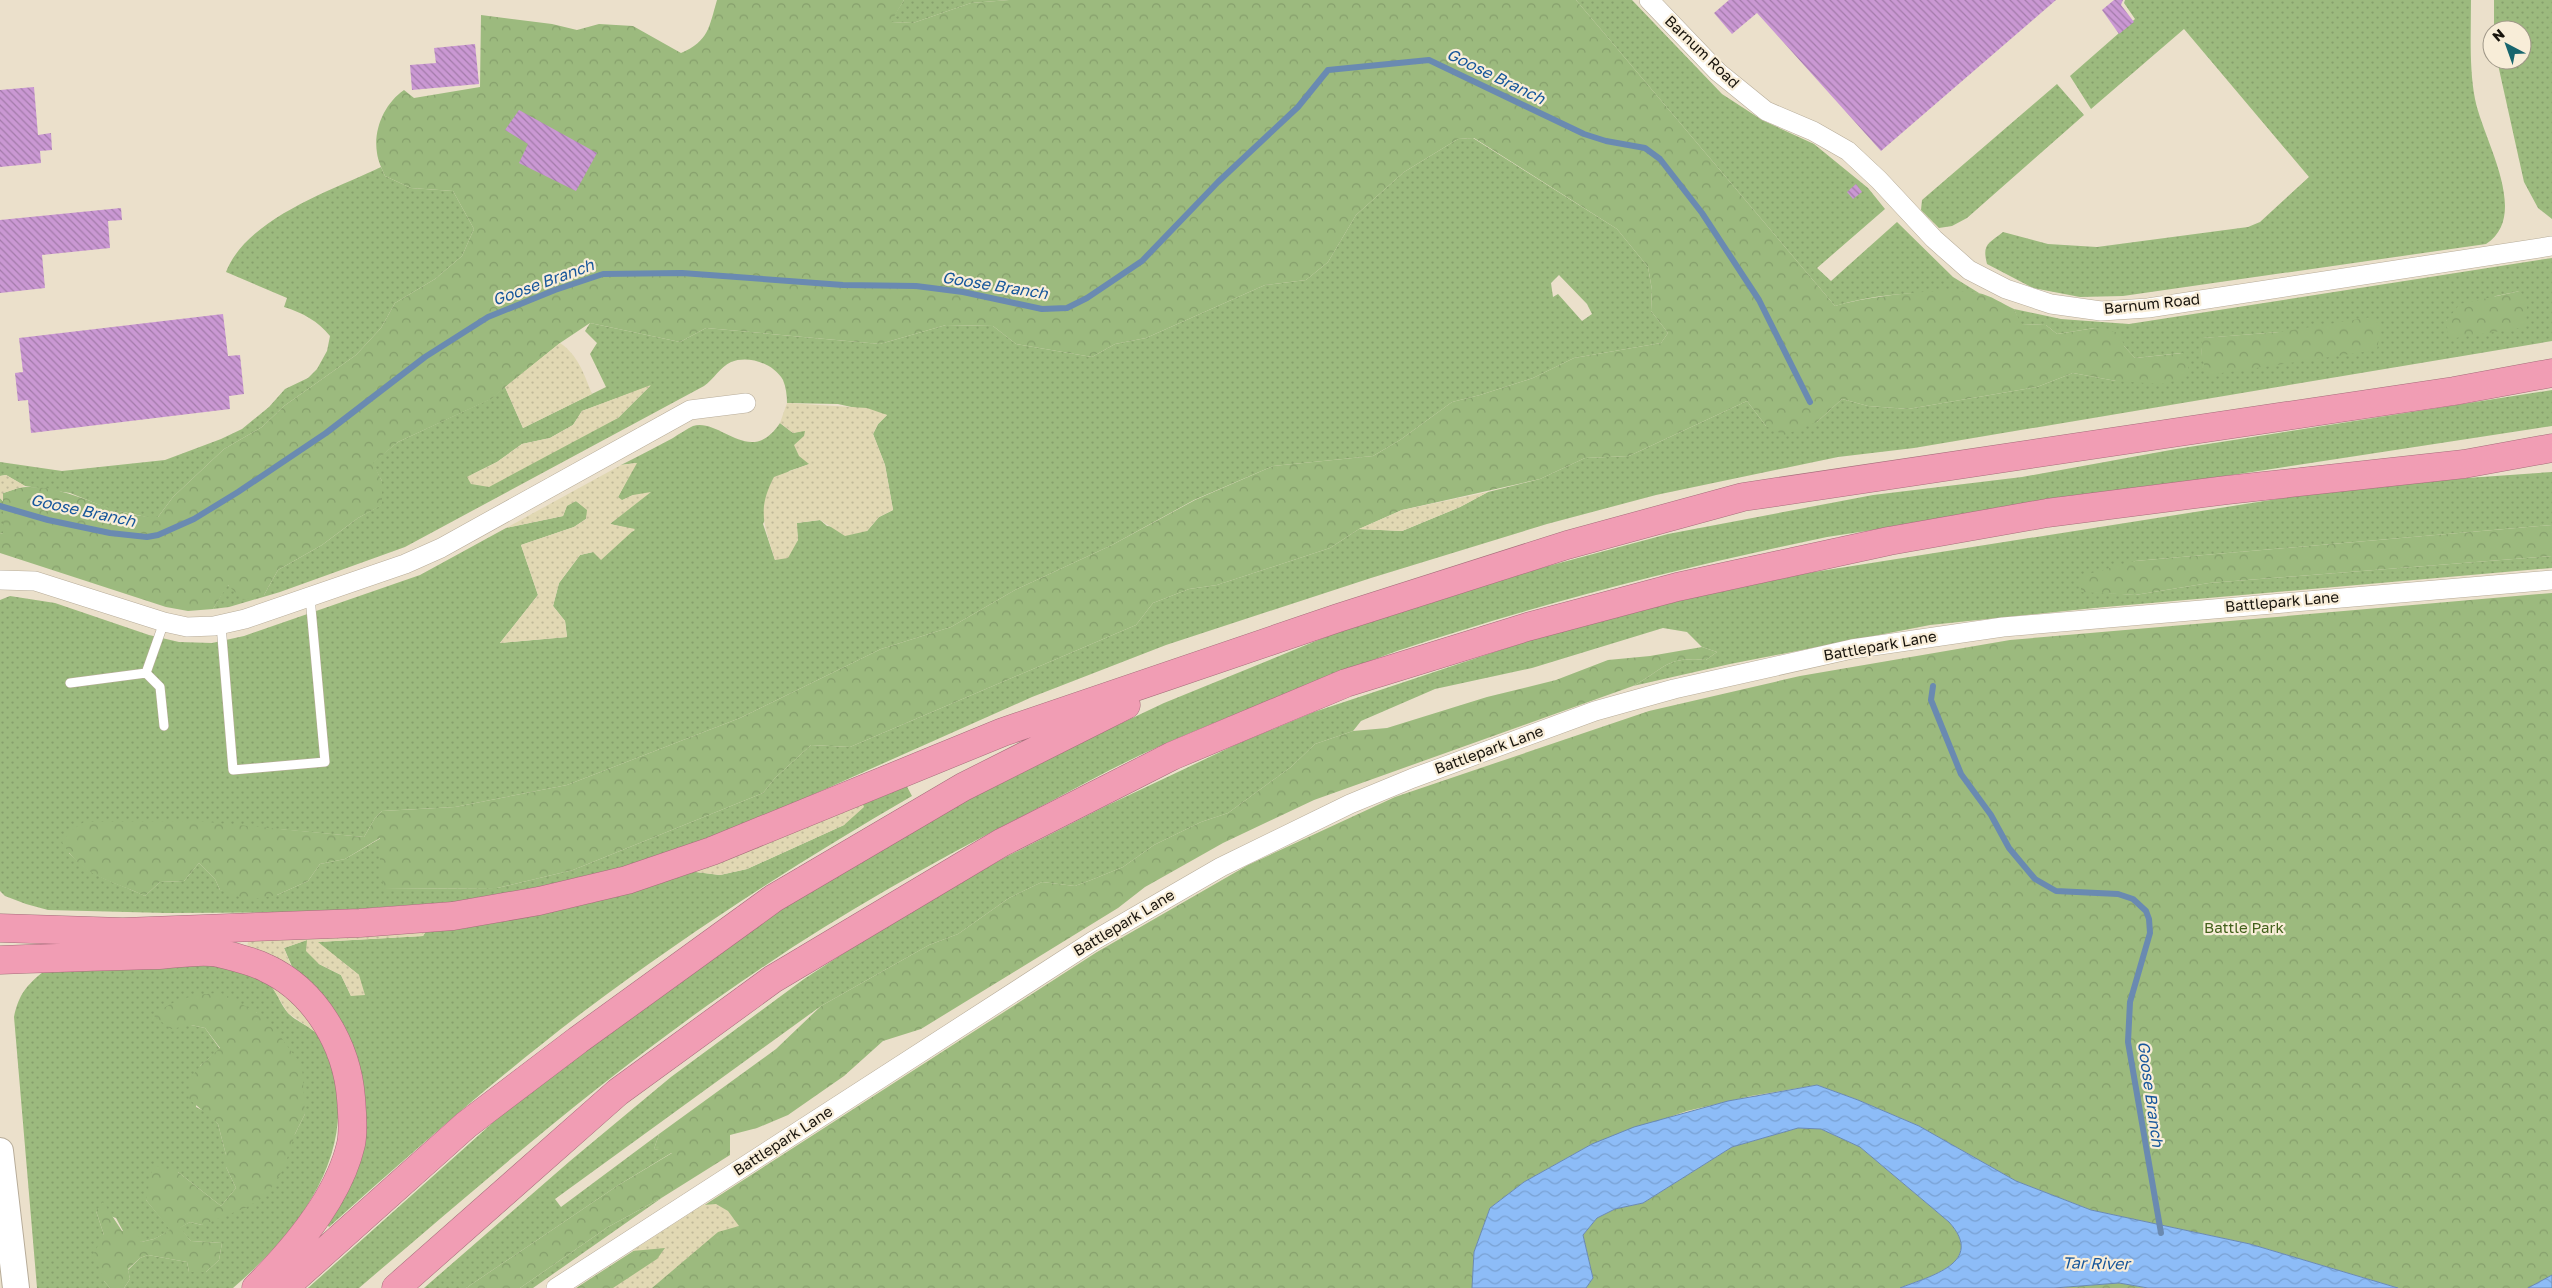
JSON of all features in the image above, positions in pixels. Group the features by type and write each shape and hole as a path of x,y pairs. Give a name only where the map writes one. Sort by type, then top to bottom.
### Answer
{"highway":[{"path":"0,928 123,932 360,923 453,916 539,902 627,880 712,851 1003,732 1338,618 1567,545 1743,497 2454,391 2552,373"},
{"path":"396,1288 618,1092 773,979 1001,843 1172,756 1346,683 1527,628 1677,587 1880,543 2047,513 2227,490 2464,464 2552,448"},
{"path":"284,1288 466,1125 578,1040 774,898 963,787 1125,705 1338,618"},
{"path":"0,960 218,953 266,968 293,985 318,1010 336,1042 349,1075 352,1110 351,1144 334,1186 310,1225 278,1266 256,1288"}],"main road":[{"path":"0,1151 16,1288"}],"street":[{"name":"Barnum Road","path":"1650,0 1718,72 1766,111 1813,131 1848,151 1880,180 1934,239 1969,270 2006,290 2051,304 2101,311 2148,308 2552,246"},
{"path":"0,580 36,581 164,622 188,627 221,625 245,619 405,564 441,548 690,410 746,403"},
{"name":"Battlepark Lane","path":"556,1288 1093,941 1174,893 1350,804 1413,778 1595,711 1752,670 1852,649 1942,635 2128,615 2552,580"}],"lane":[{"path":"221,625 233,770 325,762 310,597"},
{"path":"146,672 164,622"},
{"path":"70,683 146,672"},
{"path":"146,672 160,687 164,726"}],"green space":[{"path":"717,0 904,0 891,22 913,23 971,3 1009,0 1576,0 1835,306 1867,299 1927,292 1963,291 1983,294 2014,309 2021,324 2046,325 2057,334 2095,328 2120,333 2124,346 2135,358 2183,353 2189,364 2186,378 2161,384 2116,381 2073,373 2037,387 1908,409 1868,406 1842,399 1817,422 1784,435 1766,426 1747,401 1629,456 1585,458 1540,479 1402,510 1359,529 1330,548 1217,585 1189,589 1153,603 1136,625 850,747 811,745 775,778 763,793 573,870 497,888 384,889 380,869 380,838 345,859 320,864 308,881 277,895 249,900 220,890 215,879 199,863 184,881 160,882 145,896 89,871 70,854 62,842 72,830 84,822 197,821 364,837 375,818 382,811 455,807 567,785 740,718 881,649 951,627 1015,590 1112,545 1195,500 1273,466 1373,456 1400,440 1452,402 1533,378 1574,358 1661,343 1668,333 1651,311 1652,290 1648,267 1617,229 1474,138 1458,139 1404,172 1356,215 1328,262 1306,280 1265,285 1146,338 1115,344 1092,357 1016,344 993,326 946,325 880,344 706,328 680,342 590,323 560,343 491,399 398,442 373,463 382,481 382,505 358,518 322,545 278,570 264,595 243,600 228,585 213,609 188,611 166,607 0,553 0,534 3,533 3,493 20,488 43,488 60,491 124,512 158,517 173,497 224,449 262,427 284,406 356,355 381,328 395,303 435,279 462,256 474,229 453,191 411,188 385,176 380,165 376,144 379,126 386,109 397,95 404,90 414,98 480,87 481,15 552,24 577,30 599,24 633,26 681,53 703,38"},
{"path":"904,0 1009,0 971,3 913,23 890,22"},
{"path":"1576,0 1632,0 1722,94 1762,120 1814,144 1868,188 1885,209 1817,268 1831,281 1897,222 1953,277 1979,293 1888,295 1835,306"},
{"path":"2125,0 2471,0 2471,62 2475,99 2494,155 2504,196 2504,215 2499,231 2486,244 2123,296 2080,297 2033,288 1987,264 1986,248 1990,242 2003,232 2048,244 2097,247 2248,227 2260,222 2309,177 2184,29 2091,109 2070,76 2135,19 2124,3"},
{"path":"2494,0 2552,0 2552,219 2538,208 2524,182 2499,70 2532,70 2532,20 2494,20"},
{"path":"2057,84 2084,115 1967,218 1952,226 1939,228 1921,210 1922,200"},
{"path":"1473,138 1617,229 1648,267 1652,290 1651,311 1668,333 1661,343 1574,358 1533,378 1452,402 1400,440 1373,456 1273,466 1194,500 1112,545 1015,590 951,627 881,649 740,718 567,785 455,807 382,811 375,818 364,837 277,829 69,853 96,875 145,896 160,882 184,881 199,863 215,879 220,890 277,895 308,881 320,864 345,859 381,838 385,889 497,888 573,870 763,793 775,778 811,745 850,747 1136,625 1153,603 1189,589 1217,585 1330,548 1359,529 1402,531 1460,507 1488,492 1540,479 1585,458 1629,456 1747,401 1766,426 1817,422 1842,399 1868,406 1908,409 2037,387 2073,373 2116,381 2182,353 2135,358 2124,346 2095,328 2057,334 2046,325 2020,324 2014,309 2061,319 2129,324 2552,258 2552,341 1914,448 1838,457 1656,495 1547,524 1371,578 1166,645 1032,697 765,816 655,861 507,898 317,912 167,913 48,910 5,896 0,891 0,600 10,596 55,603 149,635 179,642 212,643 244,636 420,575 506,528 563,516 567,505 576,501 588,510 586,519 574,527 521,545 538,595 500,643 567,637 565,621 553,606 559,583 580,555 593,552 635,530 610,524 625,510 633,495 621,501 618,497 636,463 621,465 693,426 704,425 747,442 758,441 769,436 780,423 793,433 805,430 810,464 789,471 763,524 775,560 798,540 796,523 820,520 827,526 867,531 879,517 893,510 885,465 873,434 878,424 887,415 838,404 787,403 783,380 773,369 752,360 745,359 731,362 704,386 405,547 280,592 229,607 213,609 227,585 264,595 278,570 322,545 358,518 381,505 382,481 372,463 398,442 490,399 505,387 523,428 606,387 590,354 597,343 585,331 590,323 680,342 706,328 880,344 946,325 993,326 1016,344 1092,357 1115,344 1146,338 1265,285 1306,280 1328,262 1356,215 1404,172 1458,139","holes":["1559,275 1587,304 1592,314 1582,321 1558,294 1553,297 1551,283","2520,291 2446,321 2496,296","2280,332 2201,356 2203,338","650,386 618,418 467,477 497,462 522,444 550,438 573,425 582,411"]},
{"path":"381,167 385,176 411,188 453,191 474,229 462,256 435,279 395,303 381,328 356,355 284,406 262,427 224,449 173,497 158,517 146,517 110,509 70,493 25,486 6,475 0,476 0,462 62,471 165,460 242,429 269,407 285,389 308,378 317,369 327,351 330,336 310,318 284,307 287,298 226,272 237,253 252,236 272,221 316,196"},
{"path":"2520,291 2527,301 2526,327 2449,339 2446,321 2460,304"},
{"path":"2372,317 2381,327 2377,350 2208,375 2201,356 2202,338 2280,332"},
{"path":"2552,390 2552,426 1827,537 1664,574 1557,602 1386,655 1184,735 1110,770 1000,827 861,905 793,947 707,1005 605,1082 359,1288 308,1288 516,1102 754,927 829,878 1012,775 1164,703 1328,636 1470,587 1668,534 1873,495 2022,477 2176,449"},
{"path":"2552,472 2552,525 2135,561 2081,591 2135,595 2209,583 2552,556 2552,568 2094,608 1930,625 1730,664 1633,686 1673,662 1692,659 1706,660 1717,652 1702,647 1687,632 1663,628 1532,668 1435,689 1361,721 1353,731 1315,744 1291,767 1228,813 1201,822 1154,845 1123,867 1075,886 1042,882 1009,898 958,934 929,945 821,1006 555,1199 561,1207 659,1134 654,1149 673,1152 617,1186 466,1288 424,1288 570,1161 671,1077 804,979 898,918 1004,858 1106,806 1235,745 1314,712 1558,631 1763,580 2309,494 2439,480"},
{"path":"0,498 3,501 3,533 0,534"},
{"path":"2552,525 2552,556 2209,583 2135,595 2081,592 2081,576 2135,561"},
{"name":"Battle Park","path":"2552,593 2552,1275 2528,1288 2398,1288 2250,1244 2091,1210 2016,1181 1919,1126 1817,1085 1751,1096 1687,1111 1592,1144 1524,1182 1490,1208 1474,1252 1472,1288 576,1288 1097,952 1248,865 1395,797 1649,711 1800,676 2010,640"},
{"path":"1702,647 1717,652 1706,660 1692,659 1673,662 1633,686 1314,800 1223,843 1145,887 1118,908 921,1029 883,1041 844,1076 788,1115 757,1128 730,1135 730,1155 663,1197 608,1227 520,1288 466,1288 617,1186 672,1153 654,1149 659,1134 776,1049 821,1006 929,945 958,934 1009,898 1042,882 1075,886 1123,867 1154,845 1201,822 1228,813 1291,767 1315,744 1353,731 1387,728 1487,697 1556,680 1608,660 1650,656"},
{"path":"904,781 912,796 827,846 744,899 663,954 583,1012 454,1117 329,1227 326,1223 360,1124 284,948 307,940 319,964 341,975 351,996 359,975 317,942 423,936 429,926 688,871 720,875 747,869 844,825 861,799"},
{"path":"211,961 243,970 266,980 289,1014 311,1029 320,1038 328,1054 334,1076 338,1107 336,1138 327,1167 314,1194 297,1220 277,1245 233,1288 124,1288 130,1279 128,1270 140,1258 148,1255 187,1262 189,1272 206,1272 219,1260 222,1243 191,1241 179,1228 190,1222 202,1225 295,1134 305,1114 256,1012 191,1025 205,1028 220,1049 200,1066 196,1107 206,1112 218,1124 226,1155 226,1167 236,1188 221,1206 178,1172 146,1200 171,1230 154,1239 141,1242 123,1231 116,1218 96,1211 104,1235 104,1281 110,1288 37,1288 14,1017 18,1002 24,991 44,971"},
{"path":"221,993 256,1012 277,1032 302,1066 305,1114 295,1134 284,1168 266,1196 245,1208 202,1225 190,1222 180,1228 191,1241 222,1243 219,1260 206,1272 189,1272 187,1262 148,1255 140,1258 128,1269 130,1279 124,1288 110,1288 104,1281 94,1253 104,1235 96,1211 103,1202 122,1231 136,1230 141,1242 154,1239 170,1230 146,1200 153,1165 178,1172 221,1206 236,1188 226,1167 226,1155 218,1124 189,1099 190,1082 193,1075 220,1048 205,1028 191,1025 171,1029 154,1016 169,1005 185,998"},
{"path":"1797,1128 1821,1129 1860,1147 1949,1222 1959,1236 1961,1248 1958,1258 1950,1266 1938,1273 1900,1288 1586,1288 1593,1278 1583,1235 1597,1218 1615,1209 1643,1203 1732,1147"},
{"path":"663,1197 533,1288 520,1288 608,1227"},
{"path":"2119,1283 2148,1288 2054,1288"}],"sand":[{"path":"560,343 576,359 592,394 523,428 505,387"},
{"path":"651,385 618,418 489,487 471,484 467,477 497,462 522,444 550,438 573,425 582,411"},
{"path":"787,403 867,408 887,415 878,424 873,434 885,465 893,510 879,517 867,531 845,536 820,520 797,523 798,540 788,558 775,560 764,518 768,489 774,477 809,464 799,456 794,445 804,436 805,431 793,433 780,423"},
{"path":"637,463 618,497 622,500 633,495 651,492 610,524 635,529 601,560 593,552 580,555 559,583 553,606 565,621 567,637 500,643 538,595 521,545 574,527 586,519 587,510 576,501 567,506 563,516 506,528 621,465"},
{"path":"6,475 25,486 3,493 3,501 0,498 0,476"},
{"path":"1488,492 1460,507 1402,531 1359,529 1402,510"},
{"path":"861,799 864,807 844,825 747,869 720,875 688,871"},
{"path":"429,926 423,936 318,942 359,975 365,995 351,996 341,975 319,964 306,951 307,940 284,948 293,971 247,948 249,935"},
{"path":"270,984 298,1007 318,1034 288,1013"},
{"path":"716,1204 728,1211 739,1226 718,1232 652,1288 613,1288 657,1259 665,1248 632,1251 703,1205"}],"water":[{"name":"Tar River","path":"1817,1085 1919,1126 2016,1181 2091,1210 2250,1244 2398,1288 2148,1288 2119,1283 2054,1288 1900,1288 1938,1273 1950,1266 1958,1258 1961,1248 1959,1236 1949,1222 1860,1147 1821,1129 1798,1128 1732,1147 1643,1203 1615,1209 1597,1218 1583,1235 1593,1278 1586,1288 1472,1288 1474,1252 1490,1208 1524,1182 1592,1144 1634,1127 1728,1101"},
{"path":"2552,1275 2552,1288 2528,1288"}],"building":[{"path":"1729,0 2056,0 1881,151 1757,13 1732,34 1714,13"},
{"path":"2114,0 2123,0 2121,5 2134,22 2119,34 2102,10"},
{"path":"475,44 479,84 412,90 410,65 436,63 434,48"},
{"path":"34,87 38,135 51,133 52,150 40,151 41,163 0,167 0,90"},
{"path":"519,110 597,153 576,191 519,163 528,144 505,130"},
{"path":"1856,184 1862,192 1853,199 1847,192"},
{"path":"121,208 122,220 108,221 110,248 42,255 45,288 0,293 0,220"},
{"path":"223,314 228,356 240,355 244,394 229,396 230,409 31,433 28,400 18,401 15,373 23,372 19,338"}],"waterway":[{"name":"Goose Branch","path":"0,506 48,520 110,533 147,537 158,535 194,519 238,492 326,433 425,357 488,317 555,290 603,274 682,273 843,285 916,286 963,292 1042,309 1067,308 1087,298 1142,261 1218,182 1298,107 1328,70 1429,60 1584,134 1606,141 1645,148 1660,159 1702,213 1759,300 1810,402"},
{"name":"Goose Branch","path":"1933,686 1931,700 1961,774 1991,815 2009,848 2035,879 2056,891 2118,894 2133,899 2146,911 2149,919 2150,933 2130,1002 2128,1042 2161,1233"}]}
